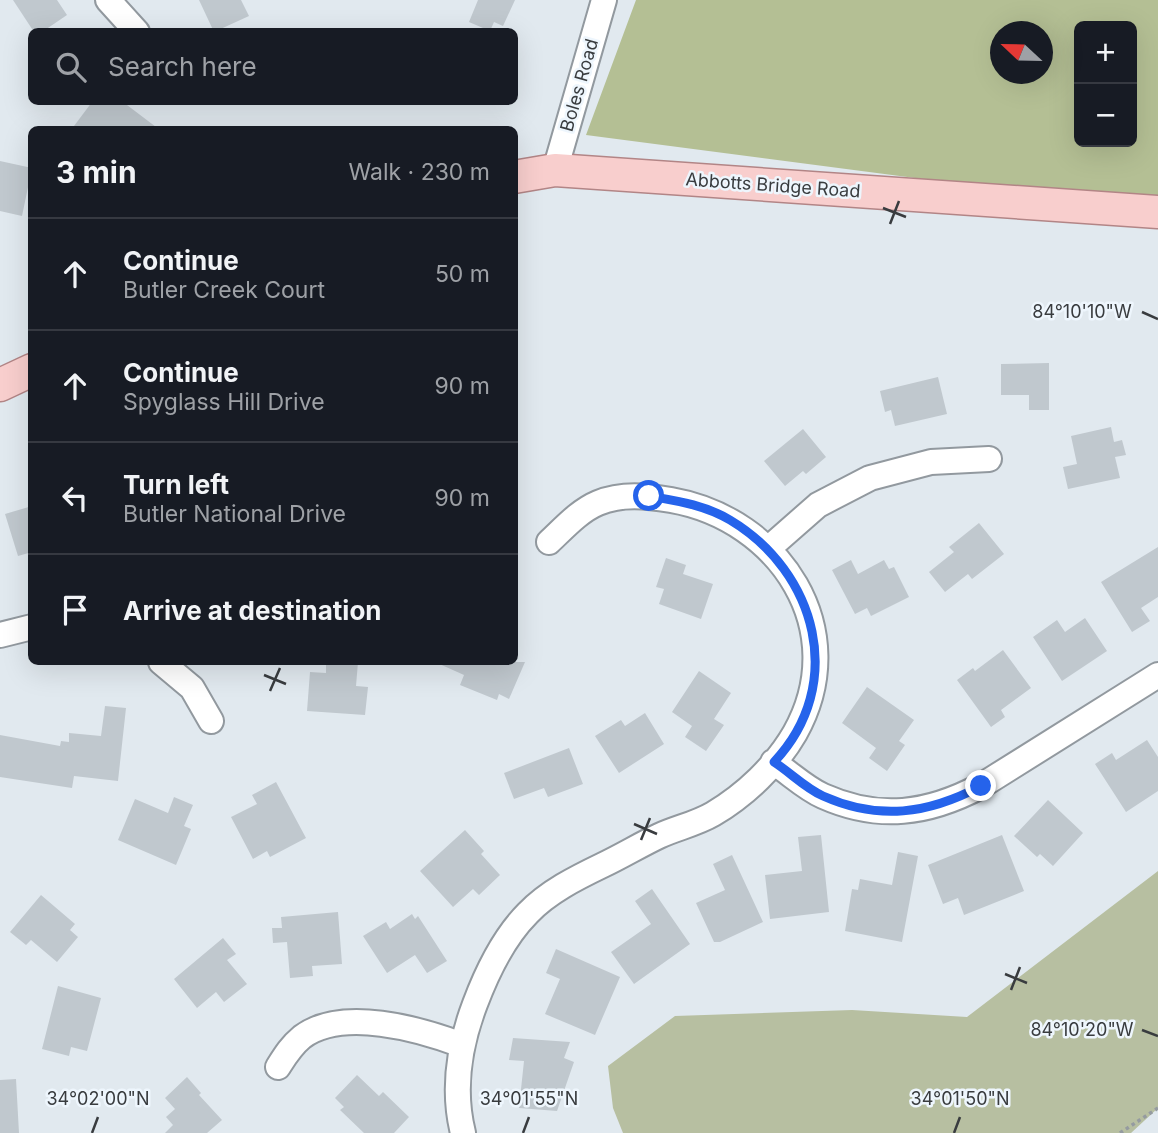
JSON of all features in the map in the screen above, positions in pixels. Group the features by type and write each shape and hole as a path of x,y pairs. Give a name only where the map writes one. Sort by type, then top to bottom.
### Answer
{"main road":[{"name":"Abbotts Bridge Road","path":"518,176 555,170 1158,212"},
{"path":"0,385 28,372"}],"street":[{"path":"108,0 133,28"},
{"name":"Boles Road","path":"555,170 604,0"},
{"path":"768,548 818,505 870,478 931,462 989,459"},
{"path":"463,1133 459,1118 457,1076 464,1032 482,985 502,947 527,914 554,891 585,873 657,837 712,815 750,787 774,762 795,733 807,706 814,677 816,650 812,623 801,596 768,548 731,521 701,506 649,496 627,496 598,503 572,519 550,542"},
{"path":"0,635 28,628"},
{"path":"165,665 192,688 211,721"},
{"path":"774,762 822,796 864,810 911,811 954,800 981,786 1158,674"},
{"path":"278,1067 289,1049 304,1036 319,1028 341,1024 402,1026 430,1032 462,1045"}],"path":[{"path":"1120,1133 1158,1108"}],"green space":[{"path":"636,0 1158,0 1158,202 961,184 586,135"},
{"path":"1158,871 1158,1108 1131,1133 623,1133 613,1108 608,1066 675,1016 852,1010 967,1017"}],"building":[{"path":"13,0 57,0 67,15 48,28 31,28"},
{"path":"199,0 241,0 249,16 223,28 212,28"},
{"path":"478,0 515,0 503,26 494,22 491,28 483,28 469,22"},
{"path":"90,105 127,105 155,126 74,126"},
{"path":"0,161 28,167 28,187 22,216 0,211"},
{"path":"1049,363 1049,410 1029,410 1029,395 1001,395 1001,364"},
{"path":"938,377 947,414 895,426 891,410 885,412 880,391"},
{"path":"1111,427 1114,442 1122,440 1126,455 1115,457 1120,478 1068,489 1063,467 1077,464 1071,436"},
{"path":"803,429 826,457 806,474 803,471 785,486 764,461"},
{"path":"28,507 28,553 18,556 5,514"},
{"path":"979,523 1004,554 972,579 968,574 945,592 929,572 954,552 949,547"},
{"path":"1158,547 1158,597 1141,608 1150,621 1132,632 1101,582"},
{"path":"666,558 686,565 683,574 713,584 701,619 659,604 664,589 656,587"},
{"path":"851,560 858,574 884,560 889,569 894,567 909,597 871,616 867,608 855,614 832,570"},
{"path":"1085,618 1107,651 1062,681 1033,637 1057,620 1065,632"},
{"path":"1003,650 1031,688 1001,710 1005,717 991,727 957,680 973,668 975,671"},
{"path":"518,662 525,662 509,699 499,694 497,700 460,685 464,675 442,665 518,665"},
{"path":"326,665 358,665 356,686 368,687 365,715 307,711 310,672 326,673"},
{"path":"699,671 731,693 714,719 724,725 706,751 685,737 692,726 672,712"},
{"path":"867,687 914,720 899,741 905,745 887,771 869,758 876,748 842,723"},
{"path":"105,706 126,708 118,781 74,776 72,788 0,777 0,735 60,746 61,741 69,742 69,733 101,736"},
{"path":"645,713 664,744 619,773 595,736 621,720 625,726"},
{"path":"1147,740 1158,757 1158,791 1126,812 1095,764 1112,753 1116,760"},
{"path":"569,748 583,784 548,797 544,788 514,799 504,773"},
{"path":"276,782 306,838 270,857 267,851 253,859 231,817 257,804 252,795"},
{"path":"174,797 193,805 184,826 191,829 176,865 118,840 135,799 168,813"},
{"path":"1048,800 1083,833 1053,866 1040,854 1037,857 1014,836"},
{"path":"465,830 484,851 481,854 500,875 479,895 473,889 453,907 420,871"},
{"path":"821,835 829,912 770,919 765,875 802,871 798,837"},
{"path":"1002,835 1024,891 964,915 958,898 943,904 928,865"},
{"path":"898,852 918,856 902,942 845,931 852,889 858,890 860,879 892,885"},
{"path":"732,855 763,922 720,942 714,942 696,903 725,890 713,864"},
{"path":"652,889 690,944 634,984 611,952 651,924 635,901"},
{"path":"41,895 75,924 70,930 78,937 57,962 31,940 26,945 10,932"},
{"path":"338,912 342,964 312,966 313,976 290,978 287,942 273,943 272,928 282,928 281,917"},
{"path":"412,914 415,919 418,916 447,961 427,973 415,955 387,973 363,936 386,922 390,929"},
{"path":"223,938 236,954 227,960 247,984 224,1002 216,992 197,1008 174,979"},
{"path":"556,949 620,977 595,1035 545,1014 560,979 546,973"},
{"path":"58,986 101,998 87,1051 71,1047 69,1056 42,1049"},
{"path":"513,1038 570,1042 564,1058 574,1062 557,1111 519,1108 524,1061 509,1060"},
{"path":"357,1075 379,1096 383,1092 409,1117 394,1133 364,1133 340,1110 344,1107 335,1098"},
{"path":"187,1077 222,1120 207,1133 165,1133 173,1125 166,1117 175,1109 165,1098"},
{"path":"16,1079 19,1133 0,1133 0,1080"}],"route":[{"path":"649,496 701,506 731,521 768,548 782,564 801,596 812,623 816,650 814,677 807,706 795,733 774,762 822,796 864,810 911,811 954,800 981,786"}]}
